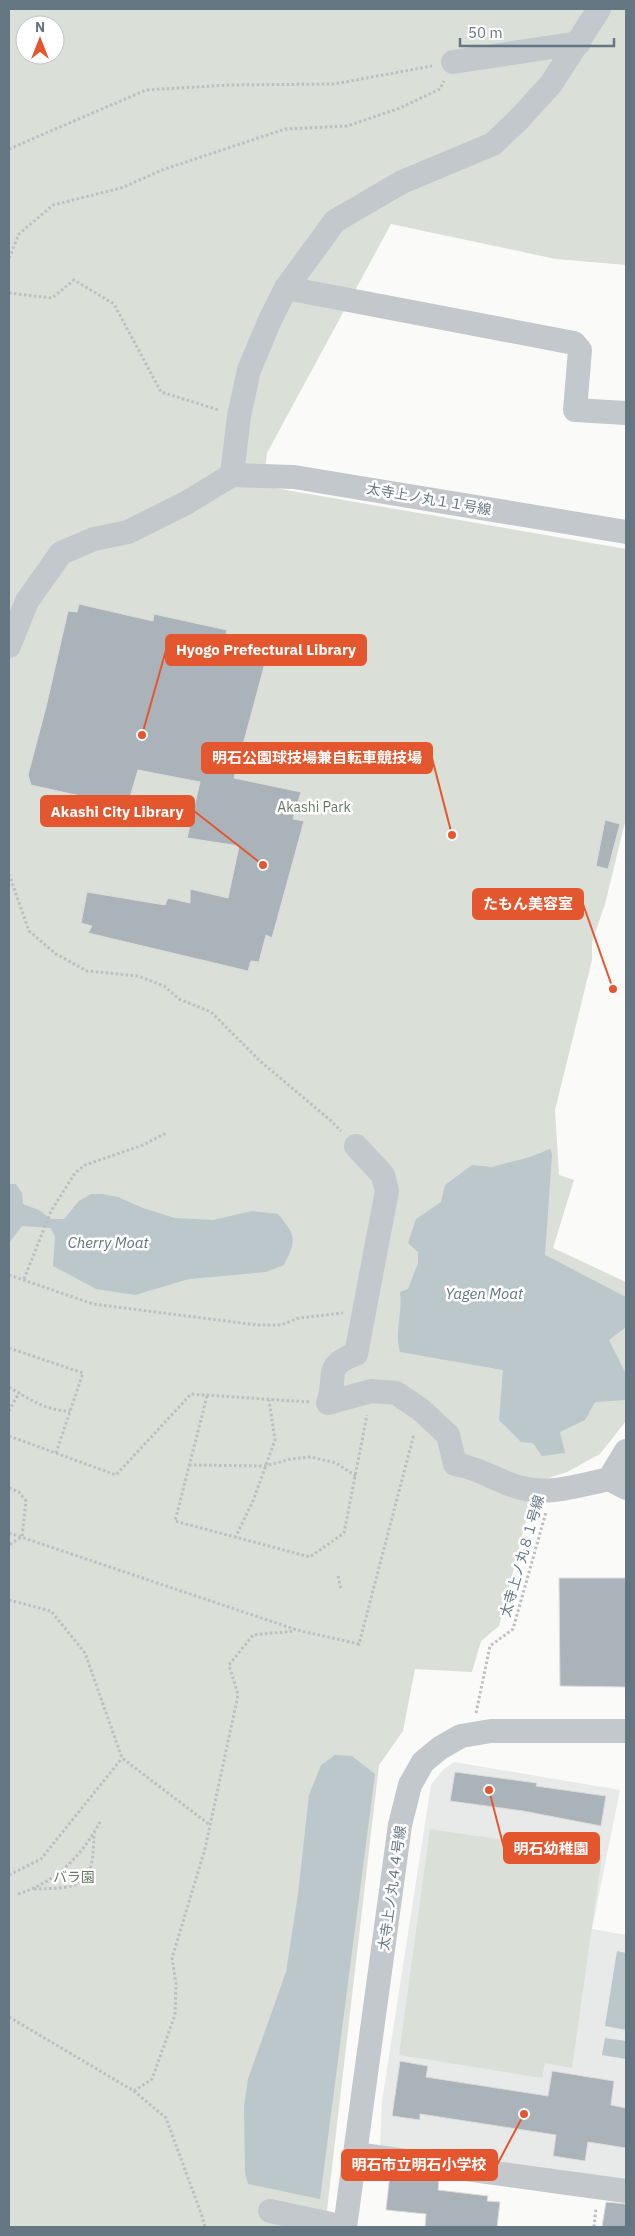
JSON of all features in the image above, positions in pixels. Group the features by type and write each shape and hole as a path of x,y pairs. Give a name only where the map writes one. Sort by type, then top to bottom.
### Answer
{"street":[{"path":"9,646 27,601 61,553 94,540 128,532 186,503 232,475 239,416 249,370 286,288 335,221 402,182 493,144 551,84 599,9"},
{"path":"453,62 579,43"},
{"path":"286,288 574,343 580,350 576,410 626,413"},
{"name":"太寺上ノ丸１１号線","path":"232,475 294,476 626,532"},
{"path":"328,1403 332,1393 334,1367 340,1360 356,1354 387,1191 383,1175 356,1146"},
{"path":"328,1403 372,1391 396,1393 420,1409 448,1435 455,1464 471,1466 511,1485 552,1492 617,1484 626,1451"},
{"name":"太寺上ノ丸４４号線","path":"339,2226 355,2154 400,1825 410,1786 423,1762 440,1748 461,1736 491,1731 626,1731"},
{"path":"355,2154 626,2191"},
{"path":"270,2211 339,2226"}],"path":[{"path":"9,149 146,90 228,85 334,84 453,62"},
{"path":"9,258 19,234 53,205 121,188 162,170 285,129 347,126 400,108 440,89 453,62"},
{"path":"9,293 52,298 74,280 114,304 161,392 239,416"},
{"path":"9,874 29,932 56,954 88,971 138,976 164,986 179,999 211,1012 260,1061 330,1120 356,1146"},
{"path":"24,1279 51,1211 75,1173 86,1165 143,1145 166,1133"},
{"path":"9,1275 93,1304 257,1325 281,1325 299,1318 365,1309"},
{"path":"9,1348 83,1373 56,1453"},
{"path":"9,1387 34,1403 56,1411 70,1412"},
{"path":"207,1396 174,1521 310,1557 344,1532 372,1391"},
{"path":"9,1411 19,1394"},
{"path":"9,1436 116,1475 191,1394 328,1403"},
{"path":"235,1538 253,1501 275,1440 269,1400"},
{"path":"9,1533 297,1630 359,1644 420,1409"},
{"path":"190,1464 265,1466 291,1459 310,1457 336,1463 356,1476"},
{"path":"9,1488 19,1492 26,1500 22,1537"},
{"name":"太寺上ノ丸８１号線","path":"472,1734 490,1646 513,1629 552,1492"},
{"path":"9,1544 22,1537"},
{"path":"338,1576 341,1589"},
{"path":"9,1600 51,1611 85,1652 122,1758 210,1825"},
{"path":"134,2091 152,2078 174,2015 176,1984 172,1958 205,1849 238,1695 229,1665 254,1635 297,1630"},
{"path":"9,1875 41,1859 122,1758"},
{"path":"18,1894 34,1889 61,1872 84,1849 100,1822"},
{"path":"34,1889 68,1888 80,1884 87,1877 94,1858 94,1833"},
{"path":"9,2017 134,2091 166,2118 202,2216 204,2227"}],"shaded area":[{"path":"454,1762 620,1790 592,1929 626,1935 626,2181 380,2148 382,2101 431,1785 443,1770"}],"green space":[{"name":"Akashi Park","path":"9,9 626,9 626,265 556,259 391,224 267,453 263,486 626,549 626,818 605,904 592,942 592,960 555,1110 559,1175 574,1180 553,1248 626,1282 626,1421 600,1454 567,1472 536,1482 499,1626 481,1641 472,1672 415,1669 403,1731 379,1765 325,2227 9,2227"},
{"path":"430,1829 602,1855 572,2068 545,2063 542,2078 399,2055"}],"water":[{"name":"Yagen Moat","path":"550,1149 552,1154 545,1255 626,1297 626,1327 609,1340 626,1374 626,1400 595,1402 585,1420 560,1432 565,1453 542,1456 533,1443 521,1442 499,1420 503,1370 400,1352 398,1337 400,1292 408,1289 418,1263 418,1252 408,1243 416,1219 441,1202 445,1185 472,1165 492,1167 530,1157"},
{"name":"Cherry Moat","path":"9,1184 16,1184 22,1193 23,1204 39,1210 51,1219 64,1219 79,1201 91,1194 102,1194 118,1197 143,1208 175,1218 213,1220 252,1211 278,1214 291,1233 293,1243 284,1265 266,1272 189,1279 135,1295 96,1289 53,1266 55,1237 51,1228 22,1226 9,1243"},
{"path":"335,1755 352,1756 375,1774 320,2199 248,2184 245,2173 244,2106 248,2079 286,1972 298,1894 309,1795 321,1765"},
{"path":"617,1951 626,1953 626,2030 605,2026"},
{"path":"605,2038 626,2041 626,2059 602,2055"}],"building":[{"path":"79,604 153,621 154,614 227,630 226,636 262,643 260,651 268,652 234,778 301,792 293,819 304,821 272,938 266,935 259,962 251,961 248,971 88,933 92,926 81,923 87,892 165,905 168,898 190,903 190,889 228,898 239,846 187,838 200,782 138,770 125,814 98,811 98,800 31,785 28,775 68,611 77,612"},
{"path":"605,820 620,824 608,869 596,866"},
{"path":"559,1578 626,1578 626,1687 560,1686"},
{"path":"455,1772 537,1783 536,1786 606,1796 601,1826 523,1811 450,1801"},
{"path":"400,2061 428,2066 426,2077 548,2096 552,2071 614,2081 611,2105 626,2108 626,2148 588,2142 585,2161 553,2156 556,2135 420,2114 420,2120 392,2116"},
{"path":"390,2173 439,2179 438,2190 488,2196 487,2201 500,2202 497,2227 425,2227 426,2214 386,2210"},
{"path":"606,2202 626,2204 626,2227 602,2227"}],"place":[{"name":"Hyogo Prefectural Library","path":"142,735"},
{"name":"明石公園球技場兼自転車競技場","path":"452,835"},
{"name":"Akashi City Library","path":"263,865"},
{"name":"たもん美容室","path":"613,989"},
{"name":"明石幼稚園","path":"489,1790"},
{"name":"明石市立明石小学校","path":"524,2114"}],"park label":[{"name":"バラ園","path":"74,1877"}]}
